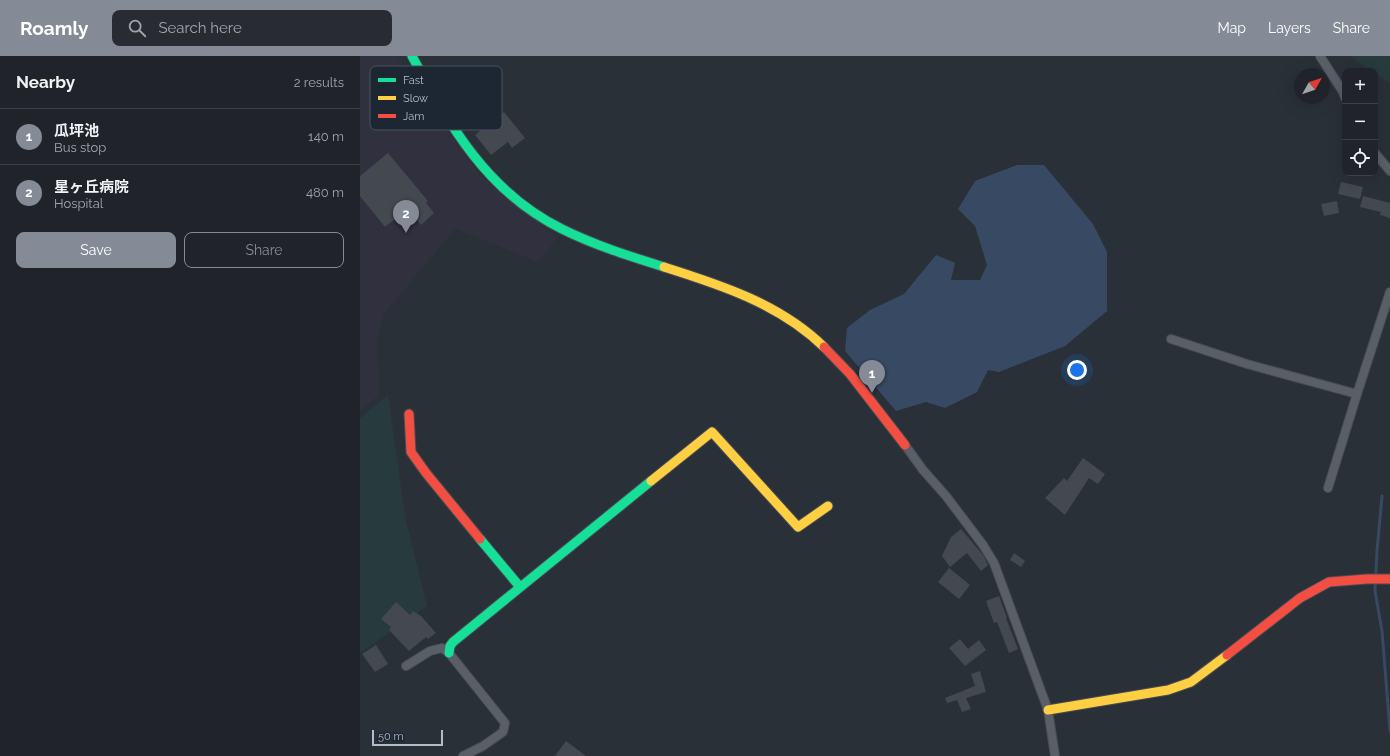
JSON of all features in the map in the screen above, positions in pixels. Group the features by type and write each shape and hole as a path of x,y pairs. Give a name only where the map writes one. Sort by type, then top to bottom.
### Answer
{"street":[{"path":"412,56 418,66"},
{"path":"1320,56 1342,90"},
{"path":"455,130 468,150 485,171 512,196 534,213 560,228 606,247 761,302 784,315 824,347 858,385 923,470 946,496 983,545 994,563 1048,710 1055,756"},
{"path":"1378,157 1390,171"},
{"path":"1328,488 1390,292"},
{"path":"1171,340 1247,364 1357,394"},
{"path":"409,414 408,423 410,428 411,452 426,473 520,587"},
{"path":"449,653 450,646 453,642 712,432 798,527 828,506"},
{"path":"1048,710 1168,690 1191,682 1300,598 1329,582 1390,579"},
{"path":"406,666 430,650 442,648 449,653 505,723 504,732 483,746 463,756"}],"shaded area":[{"path":"360,56 398,56 404,66 370,66 370,130 447,130 482,177 557,238 538,262 455,229 384,314 377,339 379,395 360,411"}],"green space":[{"path":"1350,56 1390,56 1390,83 1378,75 1378,68 1368,68"},
{"path":"388,395 405,516 427,606 360,653 360,418"}],"water":[{"path":"1017,165 1044,165 1093,224 1107,252 1107,311 1065,346 999,372 988,370 977,392 945,408 926,402 896,411 845,351 847,328 870,310 904,294 936,255 955,263 951,280 980,280 987,265 975,226 958,209 975,181"}],"building":[{"path":"504,112 525,138 512,148 508,142 491,155 475,135 481,130 502,130 502,114"},
{"path":"388,153 428,201 426,203 434,213 421,225 408,209 385,227 360,196 360,176"},
{"path":"1341,182 1363,187 1360,199 1338,194"},
{"path":"1363,196 1390,203 1390,218 1380,215 1381,212 1360,207"},
{"path":"1337,201 1339,213 1324,216 1321,204"},
{"path":"1083,458 1105,474 1098,484 1089,478 1065,515 1045,498 1064,478 1067,481"},
{"path":"961,529 983,555 988,565 981,571 967,553 950,567 942,556 951,537"},
{"path":"1014,553 1025,561 1021,567 1010,560"},
{"path":"949,568 970,585 959,599 938,582"},
{"path":"999,596 1018,649 1009,653 997,622 994,623 986,601"},
{"path":"396,602 410,615 413,611 421,616 436,633 428,639 426,637 409,651 389,630 391,627 381,619"},
{"path":"960,639 968,649 979,640 986,650 965,666 949,648"},
{"path":"376,645 388,664 375,672 362,654"},
{"path":"980,671 986,692 966,698 971,709 962,712 957,700 947,703 945,698 975,686 971,674"},
{"path":"566,741 586,756 555,756"}],"waterway":[{"path":"1382,496 1375,591 1382,631 1390,731"}],"traffic: fast":[{"path":"412,56 417,66"},
{"path":"455,130 473,155 492,176 512,196 536,214 574,235 612,250 664,267"},
{"path":"449,653 450,646 453,642 651,481"},
{"path":"480,539 520,587"}],"traffic: slow":[{"path":"664,267 707,281 749,298 788,319 807,332 824,347"},
{"path":"651,481 712,432 798,527 828,506"},
{"path":"1048,710 1168,690 1191,682 1227,655"}],"traffic: jam":[{"path":"824,347 850,374 905,445"},
{"path":"409,414 411,452 426,473 480,539"},
{"path":"1227,655 1300,598 1329,582 1390,579"}],"place":[{"name":"星ヶ丘病院","path":"406,233"},
{"name":"瓜坪池","path":"872,393"}]}
